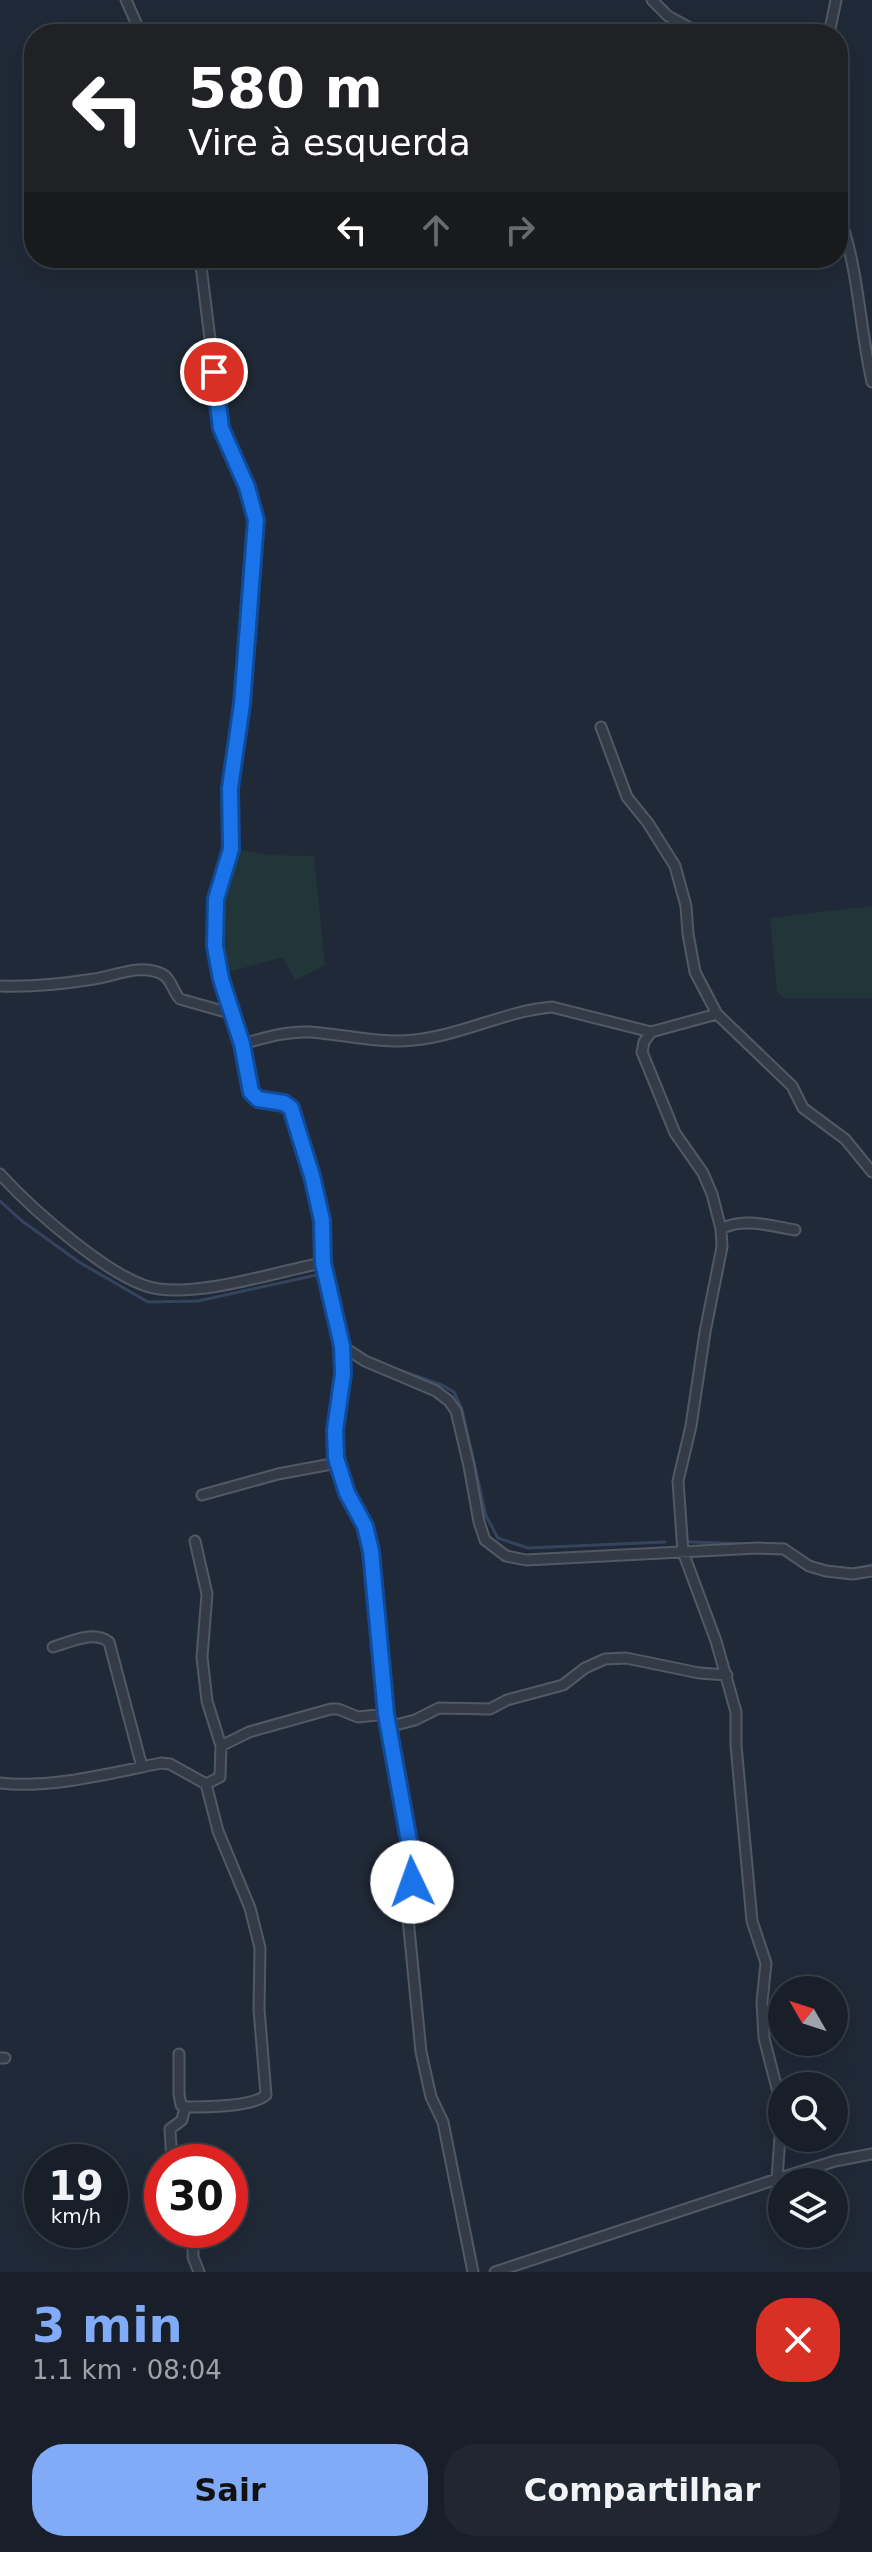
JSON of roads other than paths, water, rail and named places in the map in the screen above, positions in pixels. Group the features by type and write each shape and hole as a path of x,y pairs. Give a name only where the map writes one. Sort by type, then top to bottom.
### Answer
{"street":[{"path":"126,0 137,24"},
{"path":"652,0 668,16 683,24"},
{"path":"831,24 836,0"},
{"path":"848,244 855,267 862,333 872,382"},
{"path":"201,268 221,428 247,487 256,520 242,704 230,788 231,849 216,899 215,946 221,979 242,1044 254,1096 284,1103 291,1108 322,1220 323,1263 342,1346 343,1374 335,1430 337,1463 347,1493 365,1526 371,1551 386,1714 411,1852 408,1918 421,2052 431,2097 443,2122 473,2272"},
{"path":"601,727 627,797 675,866 686,906 695,972 717,1014 792,1086 803,1108 845,1139 872,1172"},
{"path":"0,986 44,986 134,970 160,972 167,977 180,999 233,1014"},
{"path":"242,1044 286,1033 307,1032 371,1040 420,1039 464,1031 511,1015 552,1007 651,1032 717,1014"},
{"path":"651,1032 642,1052 675,1133 703,1173 721,1229 722,1247 705,1332 694,1411 678,1481 683,1552 727,1675 736,1712 752,1921 766,1963 762,2002 764,2038 782,2108 778,2168"},
{"path":"0,1174 73,1241 147,1287 206,1287 323,1263"},
{"path":"721,1229 753,1223 795,1230"},
{"path":"342,1346 365,1361 436,1391 449,1401 456,1411 485,1540 506,1556 526,1560 721,1548 784,1549 809,1566 826,1571 853,1574 872,1571"},
{"path":"202,1495 278,1474 337,1463"},
{"path":"195,1541 207,1594 202,1657 207,1701 221,1746 220,1777 206,1784"},
{"path":"53,1647 93,1636 100,1636 109,1642 142,1767"},
{"path":"388,1727 415,1720 439,1708 490,1709 507,1700 563,1685 585,1668 605,1659 626,1658 699,1673 727,1675"},
{"path":"221,1746 249,1732 331,1709 358,1717 386,1714"},
{"path":"0,1783 75,1778 170,1764 206,1784 218,1831 250,1908 260,1948 259,2009 266,2093 260,2100 247,2103 185,2107 181,2105 179,2094 179,2054"},
{"path":"171,2144 170,2129 182,2120 185,2107"},
{"path":"812,2168 872,2154"},
{"path":"495,2272 768,2182"},
{"path":"193,2248 199,2272"}],"waterway":[{"path":"0,1201 79,1262 148,1302 198,1301 321,1274"},
{"path":"331,1275 335,1280 350,1348"},
{"path":"382,1364 454,1392 462,1409 486,1516 498,1538 528,1548 665,1542"},
{"path":"690,1542 783,1545"},
{"path":"813,1563 837,1568"},
{"path":"848,1570 872,1565"}]}
